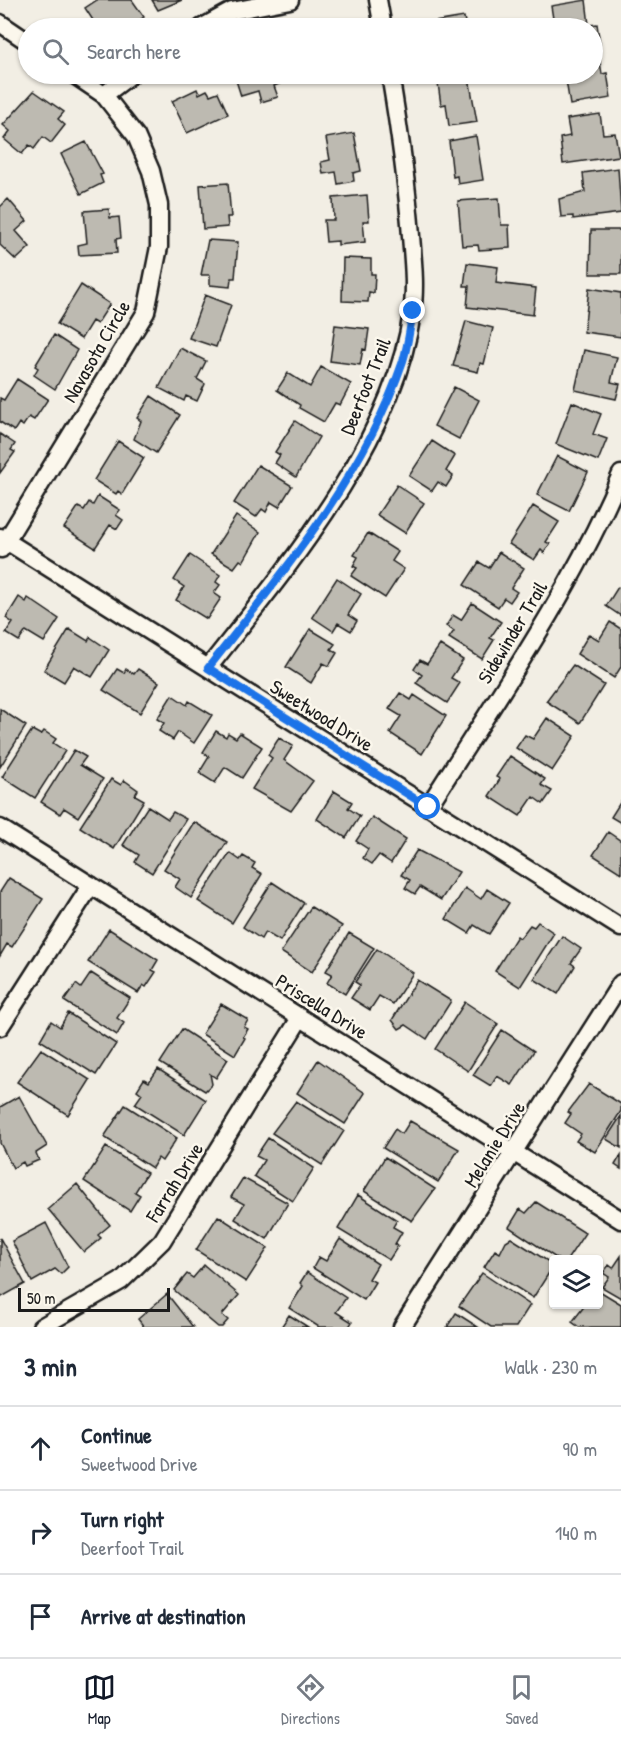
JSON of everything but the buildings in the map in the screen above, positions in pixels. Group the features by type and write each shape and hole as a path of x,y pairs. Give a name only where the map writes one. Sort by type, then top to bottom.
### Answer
{"street":[{"path":"219,18 232,11 290,0"},
{"path":"378,0 381,18"},
{"path":"2,30 18,37"},
{"name":"Navasota Circle","path":"2,543 107,379 146,312 154,276 159,247 159,205 151,171 136,136 104,95 88,84"},
{"path":"104,95 119,84"},
{"name":"Deerfoot Trail","path":"208,668 299,552 357,460 403,360 413,311 414,270 406,171 392,84"},
{"name":"Sidewinder Trail","path":"428,807 569,577 607,507 621,474"},
{"name":"Sweetwood Drive","path":"2,543 208,668 621,928"},
{"name":"Priscella Drive","path":"0,828 621,1220"},
{"path":"0,1027 91,885"},
{"name":"Melanie Drive","path":"402,1327 621,983"},
{"name":"Farrah Drive","path":"41,1327 121,1281 162,1241 300,1018"}],"route":[{"path":"413,311 403,360 357,460 299,552 208,668 428,807"}]}
